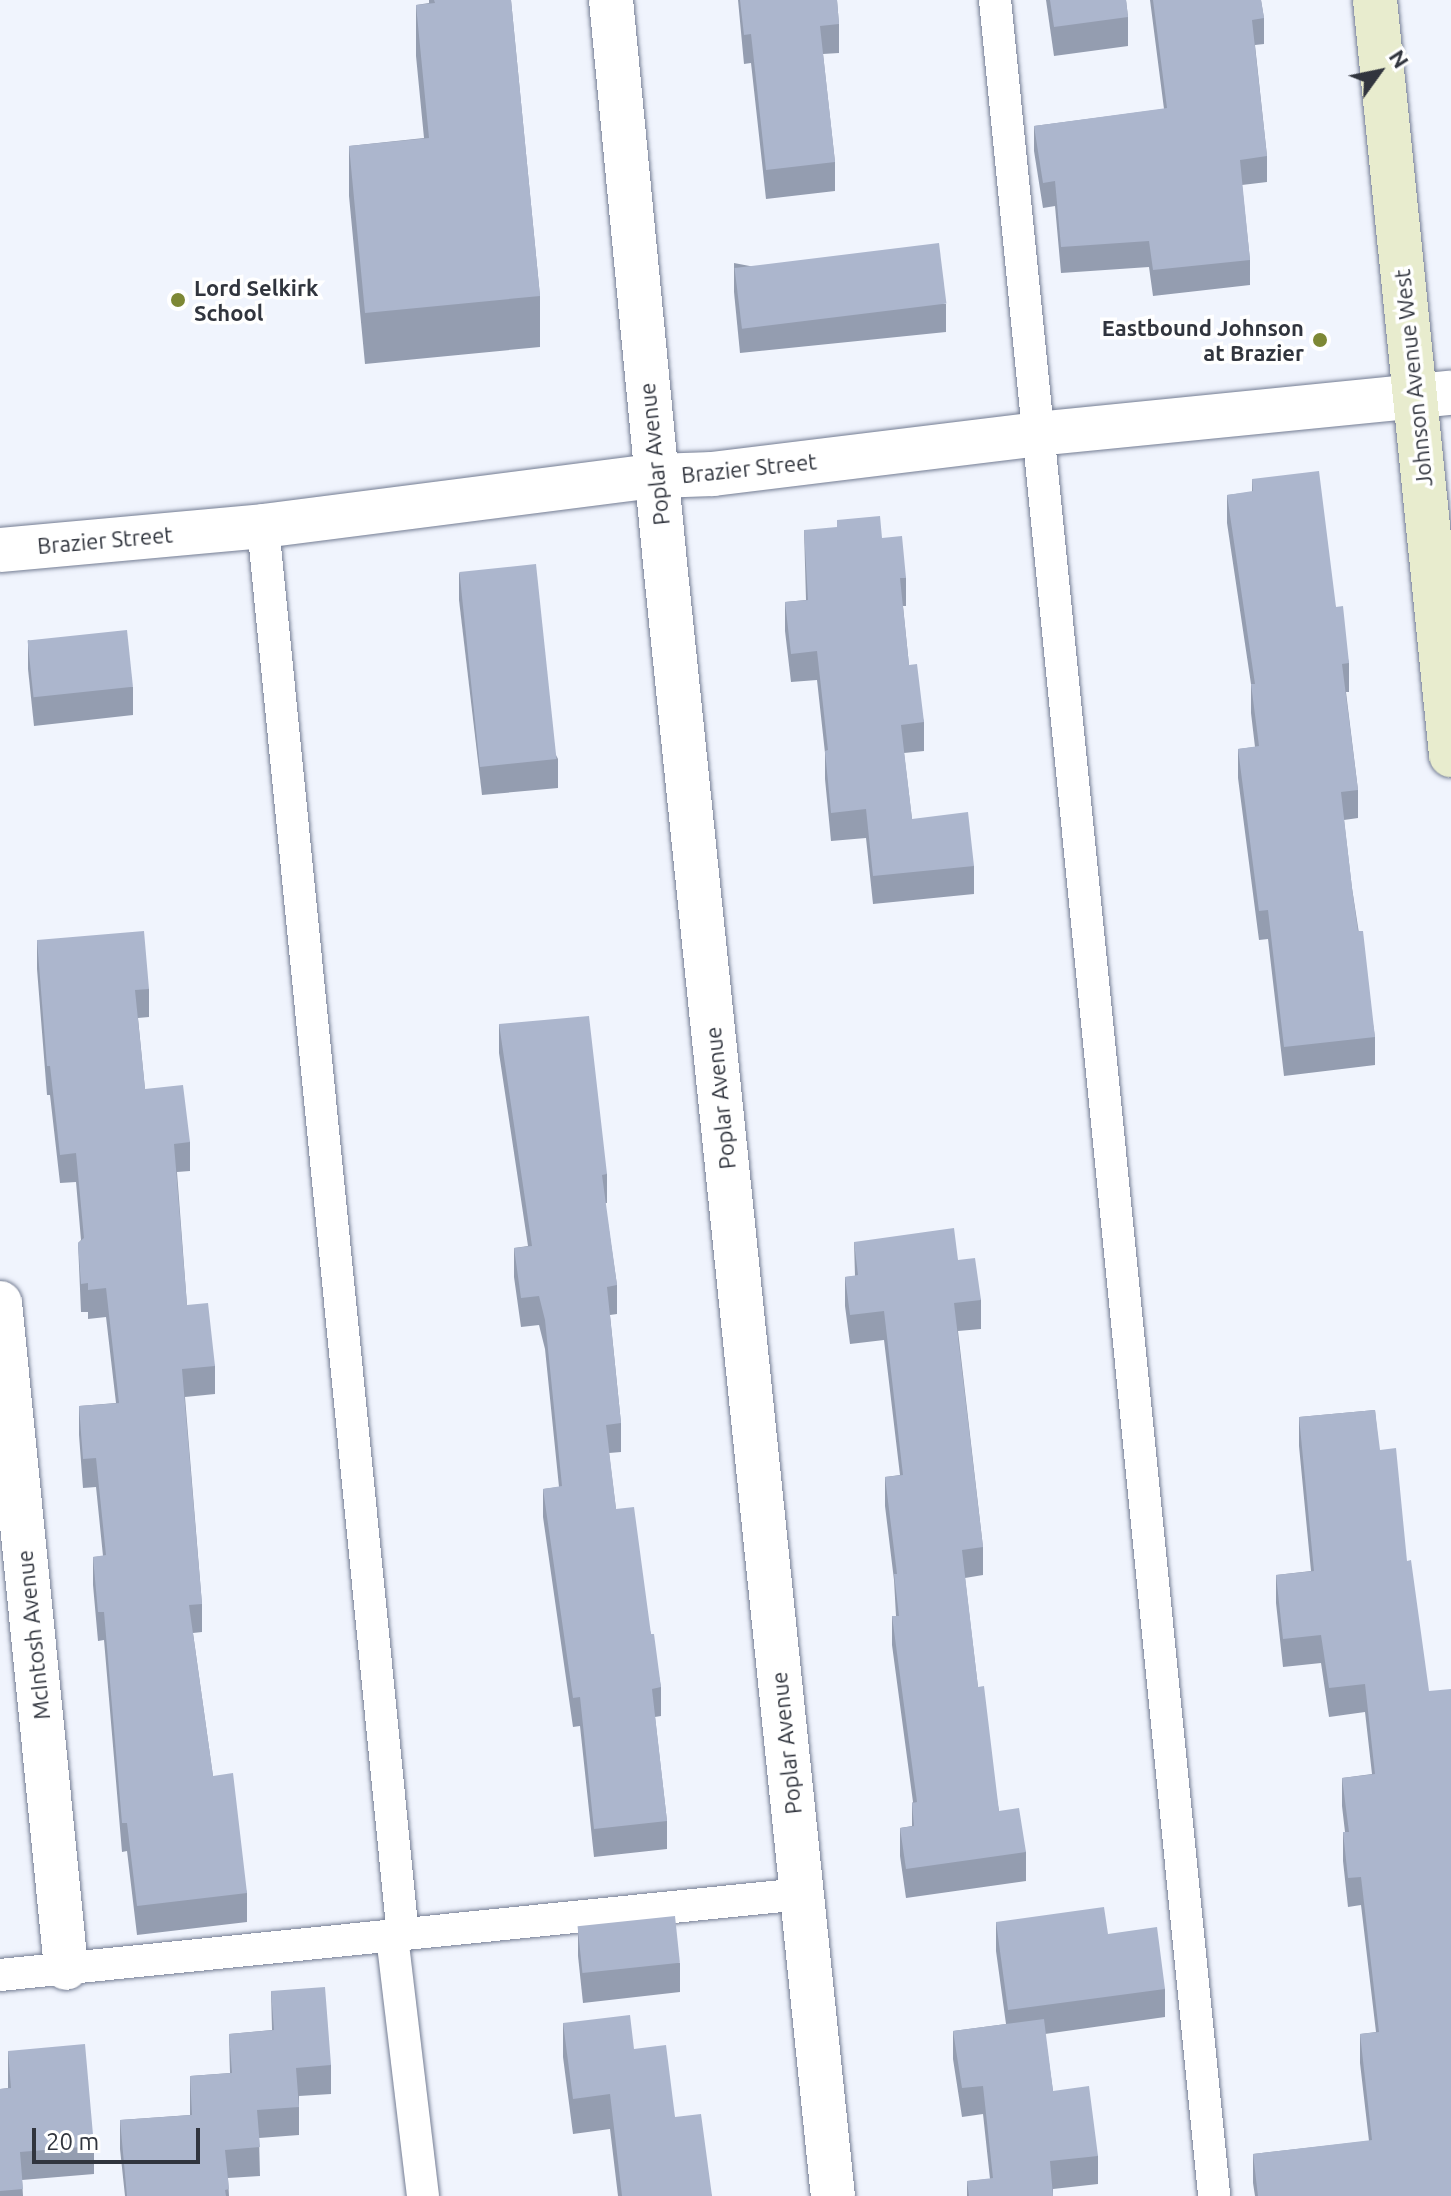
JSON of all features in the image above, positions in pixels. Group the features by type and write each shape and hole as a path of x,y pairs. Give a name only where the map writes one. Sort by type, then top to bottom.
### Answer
{"main road":[{"name":"Johnson Avenue West","path":"1375,0 1433,395 1451,755"}],"street":[{"name":"Poplar Avenue","path":"611,0 656,476 833,2196"},
{"name":"Brazier Street","path":"0,550 263,526 656,476 713,474 1037,434 1433,395"},
{"name":"McIntosh Avenue","path":"0,1303 66,1968"}],"lane":[{"path":"995,0 1214,2196"},
{"path":"263,526 423,2196"},
{"path":"0,1975 801,1894"}],"building":[{"path":"434,0 511,0 540,296 365,313 349,146 429,138 416,5 435,3"},
{"path":"740,0 837,0 839,24 820,26 835,162 766,170 751,34 744,35"},
{"path":"1050,0 1126,0 1128,17 1054,27"},
{"path":"1153,0 1261,0 1264,18 1252,20 1267,156 1240,160 1250,260 1153,270 1149,241 1061,247 1055,181 1043,183 1034,126 1167,108"},
{"path":"939,243 946,304 742,329 735,268"},
{"path":"1319,471 1336,607 1343,606 1349,663 1342,664 1358,790 1341,792 1358,931 1363,931 1375,1037 1284,1047 1268,910 1259,911 1238,749 1259,746 1251,684 1255,684 1227,495 1253,491 1252,479"},
{"path":"880,516 882,538 902,536 906,578 900,578 909,665 917,664 924,722 901,725 912,819 968,812 974,866 873,876 866,809 831,813 825,751 828,750 817,651 791,654 785,602 808,600 804,530 837,527 837,520"},
{"path":"536,564 556,759 480,767 459,572"},
{"path":"127,630 133,687 34,697 28,640"},
{"path":"144,931 149,989 135,990 145,1089 183,1085 190,1142 174,1144 187,1305 208,1303 215,1366 182,1369 202,1604 189,1605 213,1776 233,1773 247,1893 137,1906 127,1823 122,1823 104,1612 98,1612 93,1557 106,1555 96,1458 83,1459 79,1406 119,1403 106,1288 88,1290 88,1283 81,1284 78,1243 84,1238 76,1153 60,1155 50,1066 47,1066 37,940"},
{"path":"589,1016 607,1174 602,1175 617,1285 607,1287 621,1423 606,1425 616,1509 634,1507 651,1634 654,1634 661,1687 652,1689 667,1821 594,1829 580,1697 573,1698 543,1489 562,1486 545,1320 539,1296 521,1298 514,1248 532,1246 499,1024"},
{"path":"954,1228 958,1260 975,1258 981,1300 954,1303 983,1547 962,1550 978,1687 984,1686 999,1811 1019,1808 1026,1852 906,1869 900,1828 914,1826 912,1803 917,1802 892,1616 899,1616 894,1574 897,1574 885,1477 903,1475 884,1311 850,1315 845,1277 858,1275 854,1242"},
{"path":"1375,1410 1380,1450 1396,1448 1407,1561 1411,1560 1429,1691 1451,1689 1451,2196 1258,2196 1253,2154 1372,2140 1360,2034 1379,2032 1361,1877 1348,1878 1343,1832 1349,1832 1342,1778 1375,1774 1365,1684 1329,1688 1321,1635 1283,1639 1276,1575 1314,1571 1299,1417"},
{"path":"1104,1907 1108,1934 1157,1927 1165,1989 1008,2010 996,1922"},
{"path":"675,1916 680,1963 582,1973 578,1926"},
{"path":"325,1987 331,2065 296,2068 299,2107 257,2110 260,2147 225,2150 229,2189 225,2190 226,2196 127,2196 120,2120 192,2115 190,2076 232,2073 229,2034 274,2030 271,1991"},
{"path":"630,2015 634,2049 666,2045 675,2117 701,2114 712,2196 622,2196 610,2094 573,2099 563,2023"},
{"path":"1044,2019 1053,2091 1089,2086 1098,2156 1050,2161 1053,2196 969,2196 967,2181 993,2178 983,2086 962,2088 953,2031"},
{"path":"85,2044 94,2146 20,2152 23,2189 0,2191 0,2089 11,2088 8,2051"}],"place":[{"name":"Lord Selkirk School","path":"178,300"},
{"name":"Eastbound Johnson at Brazier","path":"1320,340"}]}
